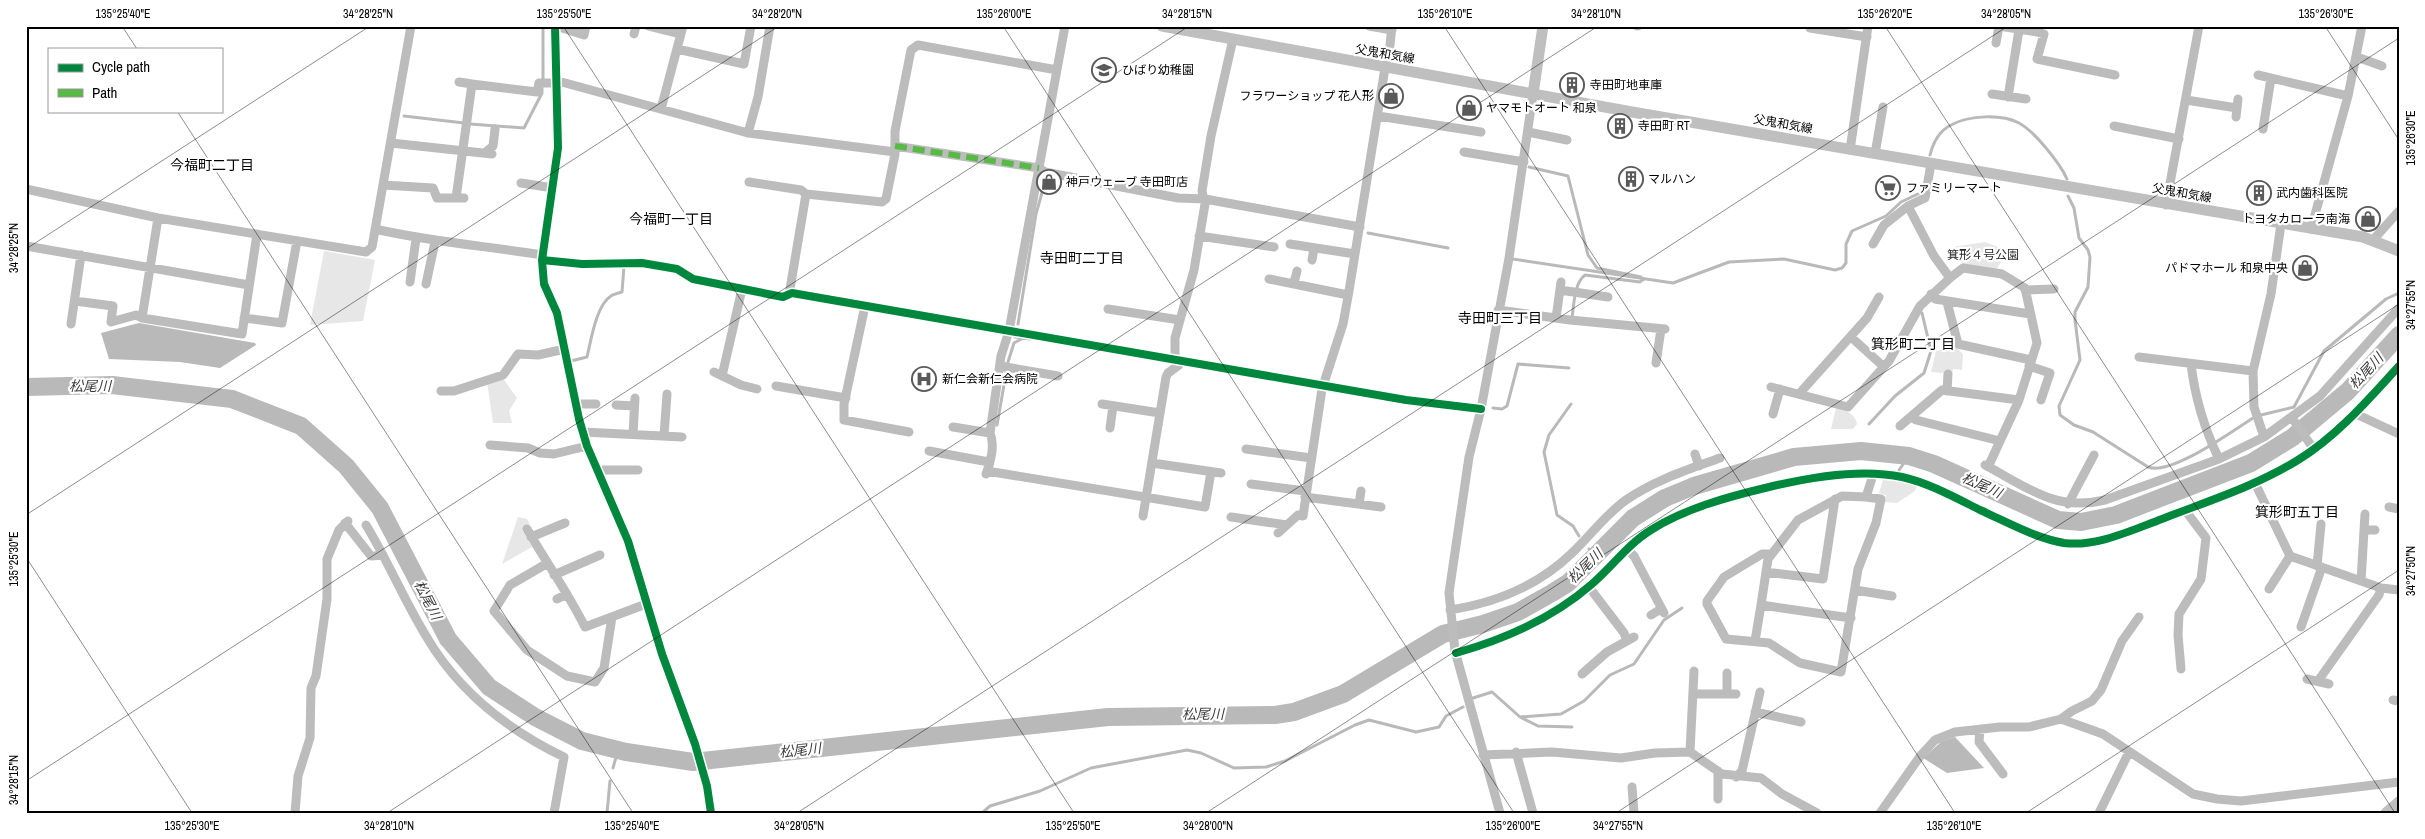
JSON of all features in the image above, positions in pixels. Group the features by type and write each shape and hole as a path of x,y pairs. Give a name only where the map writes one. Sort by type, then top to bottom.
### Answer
{"main road":[{"name":"父鬼和気線","path":"1162,26 1216,31 1233,39 1385,68 2373,240 2399,251"},
{"path":"1533,94 1543,26"},
{"path":"2386,813 2399,802"}],"street":[{"path":"26,189 158,218 366,252 372,247 411,26"},
{"path":"586,26 584,35 555,26 558,82 558,148 543,258 544,284 557,313 587,446 628,541 662,654 695,744 706,781 711,813"},
{"path":"648,26 681,30 661,109"},
{"path":"676,49 744,64 750,26"},
{"path":"748,133 758,97 770,26"},
{"path":"988,469 993,440 990,433 1004,366 1065,26"},
{"path":"1278,533 1298,515 1303,516 1310,458 1323,385 1343,324 1385,68 1388,64 1392,28 1369,26"},
{"path":"1850,150 1868,26"},
{"path":"1996,43 1999,26 2019,30 2038,29 2044,34 2037,59 2052,66 2100,76 2115,75"},
{"path":"2166,205 2198,26"},
{"path":"2311,229 2348,96 2362,26"},
{"path":"1810,28 1867,37"},
{"path":"1825,41 1827,30"},
{"path":"2008,97 2019,30"},
{"path":"1143,516 1166,377 1179,365 1175,338 1188,296 1205,201 1202,191 1211,136 1233,39"},
{"path":"749,182 760,188 801,190 806,194 882,202 886,199 895,149 895,131 911,50 918,45 1057,70"},
{"path":"2357,57 2382,66"},
{"path":"2258,75 2300,80 2348,96"},
{"path":"2263,129 2263,101 2271,78"},
{"path":"459,82 537,92 539,82 558,82 748,133 895,149 1039,168 1045,172 1178,198 1360,227"},
{"path":"383,185 433,188 438,203 460,198 462,149 472,84"},
{"path":"1500,813 1456,652 1449,593 1469,456 1481,409 1524,162 1533,94"},
{"path":"1992,94 2026,99"},
{"path":"2186,100 2237,108"},
{"path":"1875,154 1883,107"},
{"path":"1378,116 1433,121 1480,132"},
{"path":"2114,126 2135,135 2179,139"},
{"path":"391,143 489,153 499,140 496,129"},
{"path":"1528,132 1567,140"},
{"path":"1464,152 1524,162"},
{"path":"1873,244 1884,225 1908,206 1925,198 1931,164"},
{"path":"521,183 553,188"},
{"path":"792,293 790,289 806,194"},
{"path":"1908,206 1934,256 1950,278"},
{"path":"2373,240 2399,211"},
{"path":"142,318 158,218"},
{"path":"2264,437 2254,407 2253,371 2271,294 2282,224"},
{"path":"375,229 416,239 486,246 582,264 642,263 677,268 693,279 783,297 792,293 1003,328 1009,331 1406,400 1481,409"},
{"path":"74,301 113,306 111,322 136,315 142,318 242,334 257,234"},
{"path":"1199,236 1274,247"},
{"path":"410,282 416,239"},
{"path":"244,318 282,323 298,241"},
{"path":"426,284 435,242"},
{"path":"1290,244 1355,254"},
{"path":"26,246 249,285"},
{"path":"1312,260 1314,248"},
{"path":"71,324 81,255"},
{"path":"1773,414 1776,388 1848,407 1884,367 1920,306 1931,294 1963,268 2002,274 2025,290 2054,289"},
{"path":"1294,283 1297,271"},
{"path":"1269,279 1348,295"},
{"path":"1556,318 1560,286 1576,292 1603,293"},
{"path":"742,289 728,330 718,374 757,388"},
{"path":"2025,290 2037,343 2019,400 1987,466 2048,498 2068,504 2086,505 2105,500 2218,459 2264,437 2292,419 2326,389 2399,308"},
{"path":"1931,294 1935,299 1947,302 2030,314"},
{"path":"1799,394 1867,318 1879,297"},
{"path":"1947,302 1958,344 2030,363 2050,373 2041,400"},
{"path":"865,306 846,398 844,420 862,419 894,424 909,432"},
{"path":"1108,309 1180,320"},
{"path":"1498,310 1663,329 1656,363"},
{"path":"1851,337 1884,367"},
{"path":"441,391 454,391 503,375 518,354 538,355 565,350"},
{"path":"2139,357 2253,371"},
{"path":"2191,364 2194,389 2218,459"},
{"path":"1004,366 1058,376"},
{"path":"1456,652 1494,642 1550,614 1589,587 1638,539 1665,521 1725,499 1764,488 1819,477 1873,475 1903,477 2036,535 2066,543 2119,535 2255,483 2300,459 2312,447 2356,414 2399,366"},
{"path":"1947,390 1948,374"},
{"path":"776,386 797,385 846,398"},
{"path":"1900,426 1942,390 2019,400"},
{"path":"664,436 670,414 667,394"},
{"path":"616,405 635,402 633,434"},
{"path":"576,404 596,404"},
{"path":"1102,404 1160,413"},
{"path":"1110,428 1113,406"},
{"path":"2356,414 2399,434"},
{"path":"1912,416 1916,420 2000,441"},
{"path":"2292,419 2312,447"},
{"path":"952,427 990,433"},
{"path":"583,432 682,437"},
{"path":"496,448 534,454 554,454 587,446"},
{"path":"1246,449 1310,458"},
{"path":"929,451 947,454 988,469 1121,488 1146,497 1205,507 1216,472 1152,463"},
{"path":"945,464 947,454"},
{"path":"1695,454 1700,466"},
{"path":"2068,504 2094,455"},
{"path":"1450,611 1478,606 1530,584 1572,553 1604,518 1625,501 1661,479 1720,458"},
{"path":"597,470 638,470"},
{"path":"1866,497 1873,475"},
{"path":"2255,483 2290,556 2381,588 2399,590"},
{"path":"1251,484 1381,507"},
{"path":"1359,504 1361,490"},
{"path":"1755,640 1766,572 1771,554 1798,520 1842,496 1881,499 1876,523 1858,569 1841,672 1800,663 1769,643 1726,638 1707,601 1724,578 1762,554 1771,554"},
{"path":"1766,572 1823,579 1835,499"},
{"path":"2182,669 2178,634 2180,614 2200,578 2206,538 2185,510"},
{"path":"2361,581 2365,514"},
{"path":"1231,517 1287,524"},
{"path":"295,813 298,776 310,738 312,688 316,676 327,599 327,559 331,546 347,522 371,556 383,555"},
{"path":"565,523 529,533 585,627 646,604"},
{"path":"2301,628 2309,619 2320,567 2320,524"},
{"path":"366,525 426,637 443,662 466,688 500,720 534,742 564,757 554,813"},
{"path":"2364,530 2375,530"},
{"path":"1627,550 1634,556 1663,611 1651,615"},
{"path":"554,575 600,555"},
{"path":"2269,589 2290,556"},
{"path":"546,564 510,585 494,611 527,650 567,676 595,682 604,668 612,616"},
{"path":"1582,674 1607,652 1631,639 1604,614 1589,587"},
{"path":"2318,681 2334,651 2351,626 2379,595 2381,588"},
{"path":"1855,590 1892,596"},
{"path":"557,600 567,594"},
{"path":"1761,605 1851,618"},
{"path":"1880,813 1921,755 1935,740 1956,732 1980,729 2029,728 2061,719 2092,701 2101,690 2122,642 2138,617"},
{"path":"1690,752 1694,671"},
{"path":"1694,694 1731,694 1727,673"},
{"path":"2307,679 2329,684"},
{"path":"1736,777 1742,771 1760,692"},
{"path":"1755,712 1801,722"},
{"path":"2061,719 2103,734 2193,794 2217,799 2241,801 2399,782"},
{"path":"1980,729 1979,742 2003,774"},
{"path":"1483,755 1516,752 1552,752 1621,758 1655,753 1690,752 1718,771 1736,777 1761,778 1782,794 1817,813"},
{"path":"1516,752 1533,813"},
{"path":"2112,809 2101,809 2130,752"},
{"path":"1718,771 1718,799"},
{"path":"1632,787 1634,813"}],"green space":[{"name":"箕形４号公園","path":"1985,242 2008,251 1996,270 1963,265 1953,247"},
{"path":"324,251 375,260 363,321 310,325"},
{"path":"1956,347 1963,354 1962,370 1953,369 1952,374 1931,372 1936,351"},
{"path":"503,378 517,398 509,411 512,423 493,423 487,382"},
{"path":"1836,408 1847,411 1854,417 1857,424 1853,429 1831,429"},
{"path":"1895,478 1917,485 1915,491 1897,503 1885,502 1886,495 1879,493 1883,480 1895,481"},
{"path":"518,517 527,519 530,525 522,530 532,547 502,564"}],"shaded area":[{"path":"139,323 255,343 256,345 220,368 180,362 109,359 101,333"},
{"path":"1955,737 1984,768 1947,773 1923,758 1941,742"}],"waterway":[{"path":"543,26 543,79"},
{"path":"470,124 524,128 542,93 542,86"},
{"path":"404,116 464,123"},
{"path":"1930,155 1937,138 1951,125 1967,119 1985,117 2004,118 2019,123 2032,133 2053,156 2067,179"},
{"path":"1529,167 1568,176 1588,255 1597,268 1641,277 1643,280"},
{"path":"1018,324 1036,214 1047,175"},
{"path":"1513,259 1673,283 1729,262 1784,259 1835,270 1842,268 1846,263 1846,244 1852,231 1886,216 1901,202 1920,193"},
{"path":"2068,196 2074,208 2079,238 2088,250 2090,257 2088,287 2075,312 2080,360 2059,406 2060,415 2074,425 2093,432 2148,467 2158,468 2186,459 2217,442 2253,418"},
{"path":"1368,233 1448,248"},
{"path":"571,361 587,357 601,307 611,296 622,292 624,266"},
{"path":"1572,318 1577,289 1585,275 1640,282 1642,280"},
{"path":"2261,415 2294,407 2324,351 2386,299 2399,293"},
{"path":"1869,424 1895,396 1924,373 1931,351 1922,313"},
{"name":"松尾川","path":"26,387 112,385 232,399 301,426 346,466 380,508 448,639 489,687 535,717 582,741 626,752 693,762 1108,717 1275,715 1294,712 1343,694 1443,634 1483,624 1518,612 1552,593 1568,583 1633,518 1665,498 1694,486 1794,457 1861,451 1909,456 1934,464 2058,520 2081,522 2116,515 2251,463 2293,437 2348,391 2399,335"},
{"path":"1015,337 1030,339"},
{"path":"997,425 1008,362 1014,343 1023,338"},
{"path":"1493,408 1502,409 1507,406 1518,364 1569,368"},
{"path":"1571,404 1549,435 1544,452 1557,515 1573,526 1579,536"},
{"path":"1899,470 1909,456"},
{"path":"1589,549 1595,556"},
{"path":"1520,717 1561,714 1584,701 1610,675 1634,664 1664,620 1682,608"},
{"path":"1473,698 1492,692 1520,717 1538,726 1572,727"},
{"path":"982,813 990,806 1040,791 1091,768 1187,750 1201,753 1234,768 1266,767 1285,761 1355,725 1369,720 1416,732 1439,727 1446,716 1463,707"},
{"path":"613,768 618,750"},
{"path":"607,813 610,781"}],"marked path":[{"path":"895,146 1039,168"}],"cycle path":[{"path":"555,26 558,148 542,260 544,284 557,313 579,419 587,446 628,541 662,654 695,744 707,786 711,813"},
{"path":"542,260 582,264 642,263 677,269 693,279 783,297 792,293 1406,400 1481,409"},
{"path":"1456,653 1511,634 1545,617 1592,584 1635,542 1651,530 1677,516 1721,500 1798,481 1833,475 1886,474 1932,487 2021,529 2053,541 2076,544 2114,537 2266,478 2298,460 2339,429 2399,366"}],"place":[{"name":"ひばり幼稚園","path":"1104,70"},
{"name":"寺田町地車庫","path":"1572,85"},
{"name":"フラワーショップ 花人形","path":"1391,96"},
{"name":"ヤマモトオート 和泉","path":"1469,108"},
{"name":"寺田町 RT","path":"1620,126"},
{"name":"マルハン","path":"1631,179"},
{"name":"神戸ウェーブ 寺田町店","path":"1049,182"},
{"name":"ファミリーマート","path":"1888,188"},
{"name":"武内歯科医院","path":"2259,193"},
{"name":"トヨタカローラ南海","path":"2368,219"},
{"name":"パドマホール 和泉中央","path":"2305,268"},
{"name":"新仁会新仁会病院","path":"924,379"}],"district":[{"name":"今福町二丁目","path":"212,165"},
{"name":"今福町一丁目","path":"671,219"},
{"name":"寺田町二丁目","path":"1082,258"},
{"name":"寺田町三丁目","path":"1500,318"},
{"name":"箕形町二丁目","path":"1913,344"},
{"name":"箕形町五丁目","path":"2297,512"}]}
